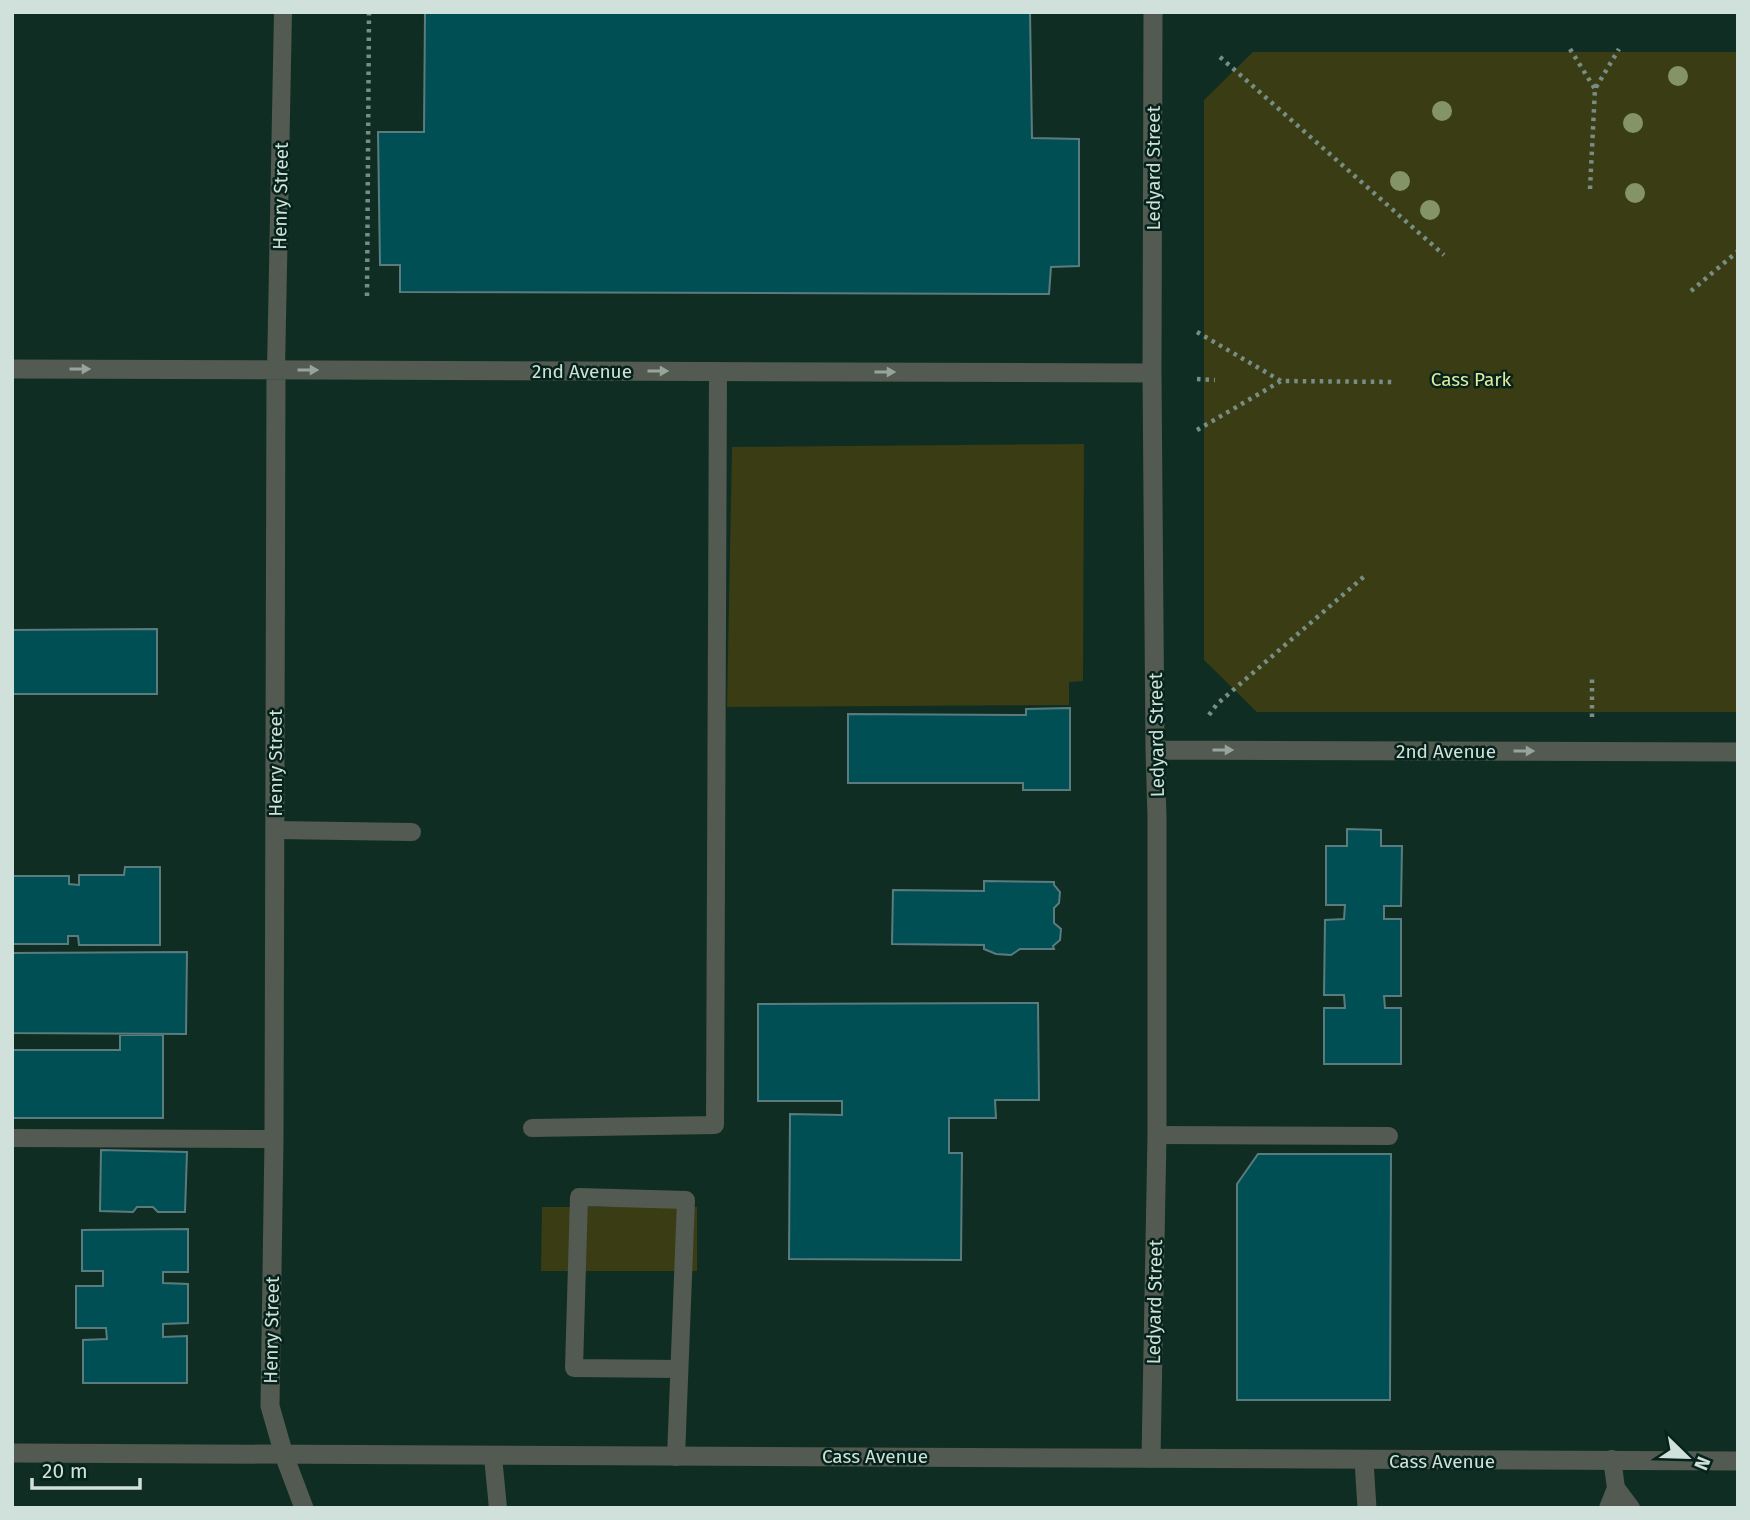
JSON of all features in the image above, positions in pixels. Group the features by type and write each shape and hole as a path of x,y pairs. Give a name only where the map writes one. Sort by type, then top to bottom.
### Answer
{"street":[{"name":"Ledyard Street","path":"1151,1458 1157,1135 1152,373 1153,12"},
{"name":"2nd Avenue","path":"12,369 1152,373"},
{"name":"Henry Street","path":"276,370 274,1139 270,1406 284,1455 304,1508"},
{"name":"2nd Avenue","path":"1154,750 1738,751"},
{"name":"Cass Avenue","path":"12,1454 1738,1461"},
{"path":"1364,1461 1367,1508"}],"lane":[{"name":"Henry Street","path":"276,370 283,12"},
{"path":"532,1128 715,1125 718,371"},
{"path":"275,830 412,832"},
{"path":"1157,1135 1389,1136"},
{"path":"12,1138 274,1139"},
{"path":"676,1457 686,1200 579,1197 574,1368 679,1369"},
{"path":"493,1457 498,1508"},
{"path":"1612,1459 1616,1488 1631,1508"},
{"path":"1608,1508 1616,1488"}],"path":[{"path":"367,296 369,12"},
{"path":"1570,48 1595,89"},
{"path":"1590,189 1595,89 1619,49"},
{"path":"1220,57 1444,255"},
{"path":"1691,291 1738,251"},
{"path":"1197,331 1281,382"},
{"path":"1197,379 1215,380"},
{"path":"1197,430 1281,382 1394,382"},
{"path":"1209,715 1217,704 1367,574"},
{"path":"1592,677 1592,717"}],"green space":[{"name":"Cass Park","path":"1253,52 1738,52 1738,712 1257,712 1204,660 1204,100"},
{"path":"1084,444 1083,681 1069,682 1069,705 727,707 732,447"},
{"path":"542,1207 697,1207 697,1271 541,1271"}],"building":[{"path":"425,12 1030,12 1032,138 1079,139 1079,266 1051,267 1049,294 400,292 400,265 380,265 378,132 424,132"},
{"path":"157,629 157,694 12,694 12,630"},
{"path":"1070,708 1070,790 1023,790 1023,783 848,783 848,714 1026,715 1026,709"},
{"path":"1347,829 1381,830 1381,846 1402,846 1401,906 1384,906 1384,919 1401,919 1401,996 1384,996 1385,1008 1401,1008 1401,1064 1324,1064 1324,1008 1345,1008 1344,995 1324,995 1325,920 1344,919 1345,905 1326,905 1326,846 1347,846"},
{"path":"125,867 160,867 160,945 79,945 78,936 68,936 68,944 12,944 12,876 69,876 69,884 79,885 79,875 124,875"},
{"path":"984,881 1054,882 1060,892 1059,903 1054,908 1054,923 1061,929 1060,940 1053,946 1054,949 1020,949 1011,955 996,954 984,949 984,945 892,944 893,890 984,891"},
{"path":"187,952 186,1034 12,1033 12,953"},
{"path":"1038,1003 1039,1100 995,1100 996,1118 949,1118 949,1153 962,1153 961,1260 789,1259 790,1114 842,1115 842,1101 758,1101 758,1004"},
{"path":"120,1035 163,1035 163,1118 12,1118 12,1050 120,1050"},
{"path":"101,1150 187,1152 185,1212 158,1212 153,1207 137,1207 133,1212 100,1211"},
{"path":"1258,1154 1391,1154 1390,1400 1237,1400 1237,1184"},
{"path":"188,1229 188,1272 163,1272 163,1283 188,1284 188,1323 163,1324 163,1337 187,1336 187,1383 83,1383 83,1340 107,1339 106,1328 76,1328 76,1286 103,1286 103,1271 82,1271 82,1230"}]}
